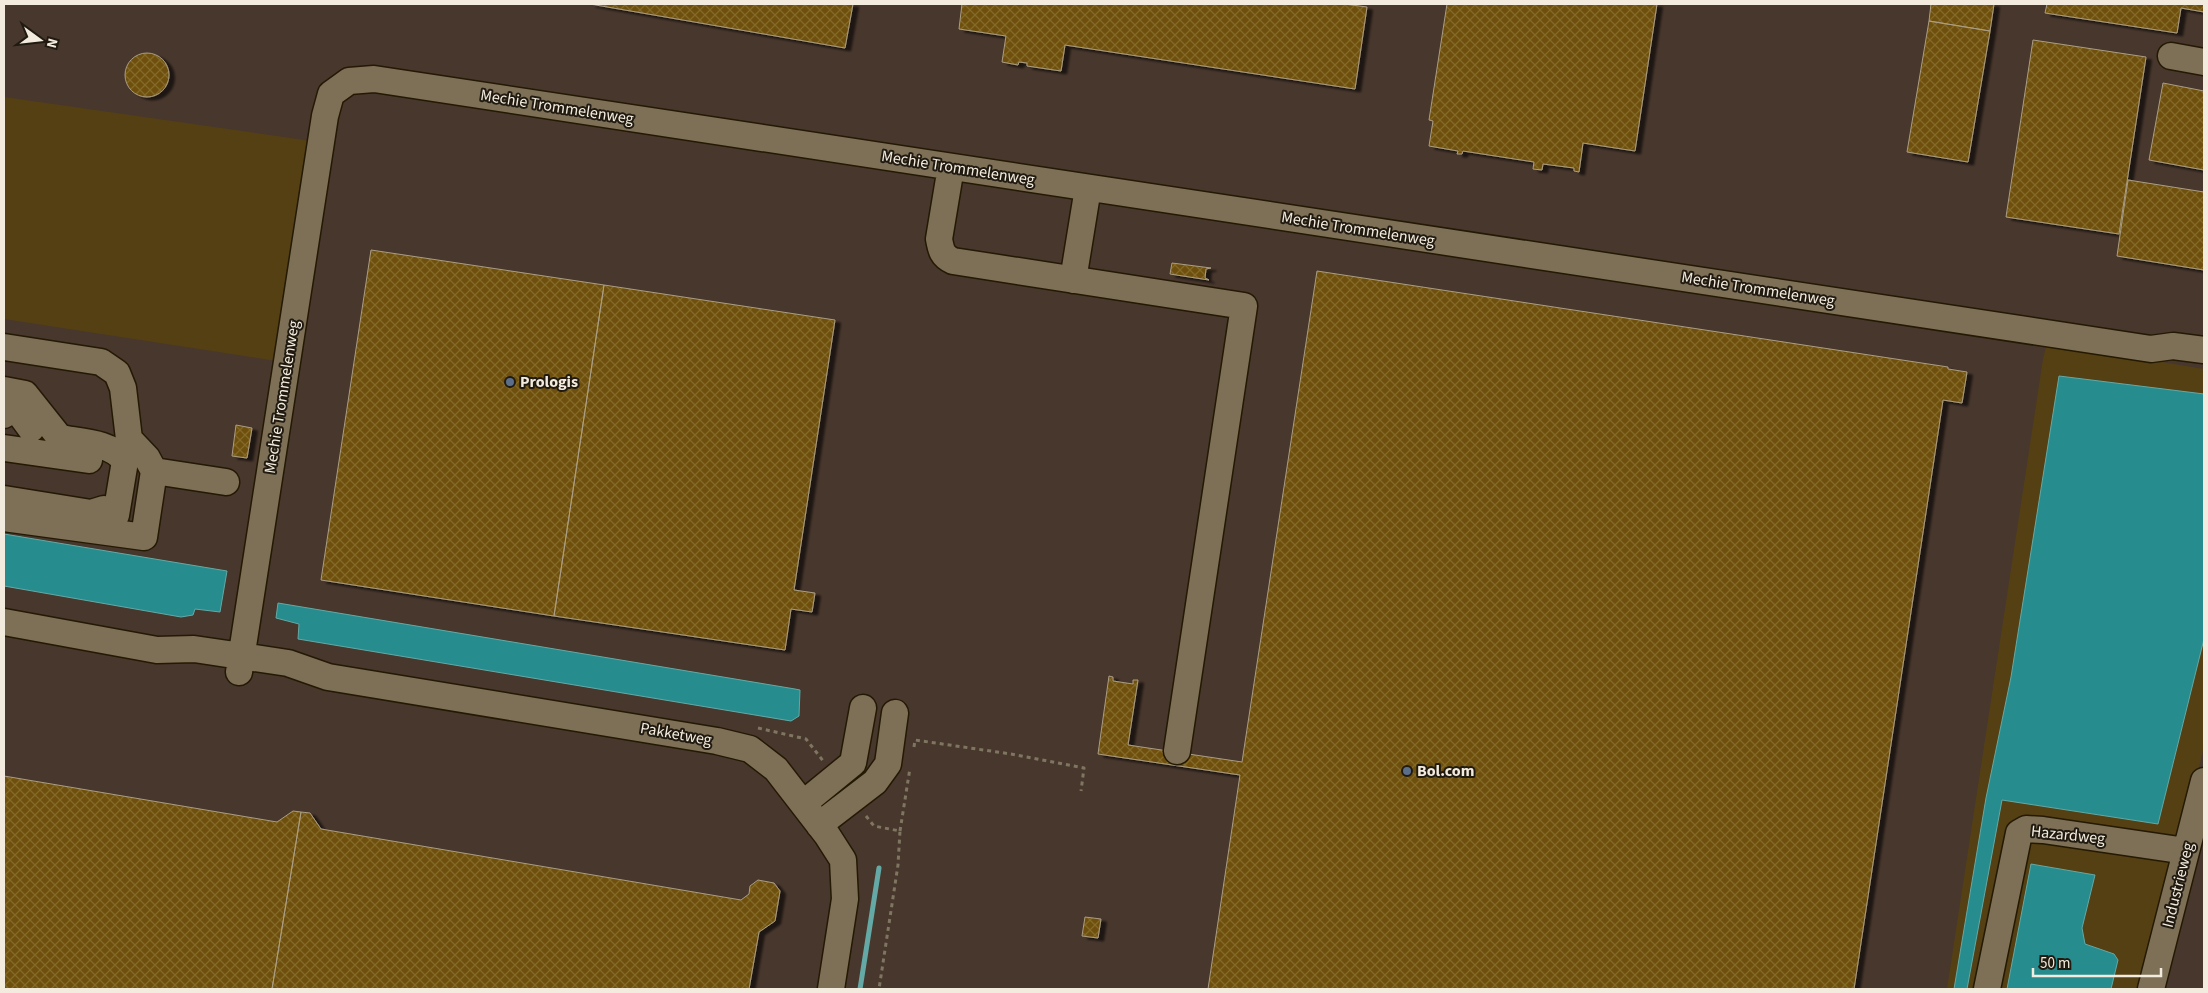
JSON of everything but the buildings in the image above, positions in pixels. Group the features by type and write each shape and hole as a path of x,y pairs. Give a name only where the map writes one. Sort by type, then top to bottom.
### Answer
{"street":[{"path":"2171,56 2204,62"},
{"name":"Mechie Trommelenweg","path":"241,664 325,116 331,94 349,81 374,79 2151,349 2173,346 2204,350"},
{"path":"951,167 939,239 941,250 945,257 953,261 1244,306 1177,750"},
{"path":"1073,280 1088,188"},
{"path":"4,348 101,362 117,373 123,388 130,439 147,458 154,471 144,537 4,518"},
{"name":"Mechie Trommelenweg","path":"2151,349 2171,359 2204,363"},
{"path":"4,390 25,394 60,438 106,447 120,455 125,461 116,515 111,522 100,523 4,509"},
{"path":"4,415 5,410 11,408 17,410 34,433 45,437 54,430"},
{"path":"4,448 106,462 113,470 109,500 106,508 101,511 91,513 4,499"},
{"path":"154,471 226,482"},
{"path":"4,622 157,650 194,649 241,664"},
{"name":"Pakketweg","path":"241,664 288,663 328,677 717,741 750,749 776,769 804,803 843,860 845,899 831,989"},
{"path":"804,803 842,773 842,761 848,743 881,711 875,782 819,825"},
{"name":"Industrieweg","path":"2151,989 2204,782"},
{"name":"Hazardweg","path":"1987,989 2019,833 2026,829 2043,830 2186,851"}],"path":[{"path":"913,750 915,740 1011,754 1084,768 1081,791"},
{"path":"900,831 912,758"}],"shaded area":[{"path":"4,4 2204,4 2204,989 4,989"},
{"path":"4,97 311,141 277,361 4,319"},
{"path":"2047,343 2204,369 2204,394 2060,376 2011,677 1986,798 1954,989 1947,989 2043,359"},
{"path":"2204,639 2204,747 2182,835 2163,842 2031,821 1980,989 1967,989 2002,800 2158,824"},
{"path":"2026,837 2174,860 2141,989 2111,989 2118,960 2114,954 2085,944 2082,928 2095,875 2032,864 2007,989 1993,989"}],"water":[{"path":"2059,376 2204,394 2204,639 2158,824 2002,800 1967,989 1954,989 1986,798 2011,677"},
{"path":"4,534 227,571 220,612 195,609 193,615 181,617 4,586"},
{"path":"278,603 800,690 799,716 791,721 298,639 299,624 276,618"},
{"path":"2031,864 2095,875 2082,928 2085,944 2114,954 2118,960 2111,989 2007,989"}],"waterway":[{"path":"860,989 879,868"}],"place":[{"name":"Prologis","path":"510,382"},
{"name":"Bol.com","path":"1407,771"}]}
